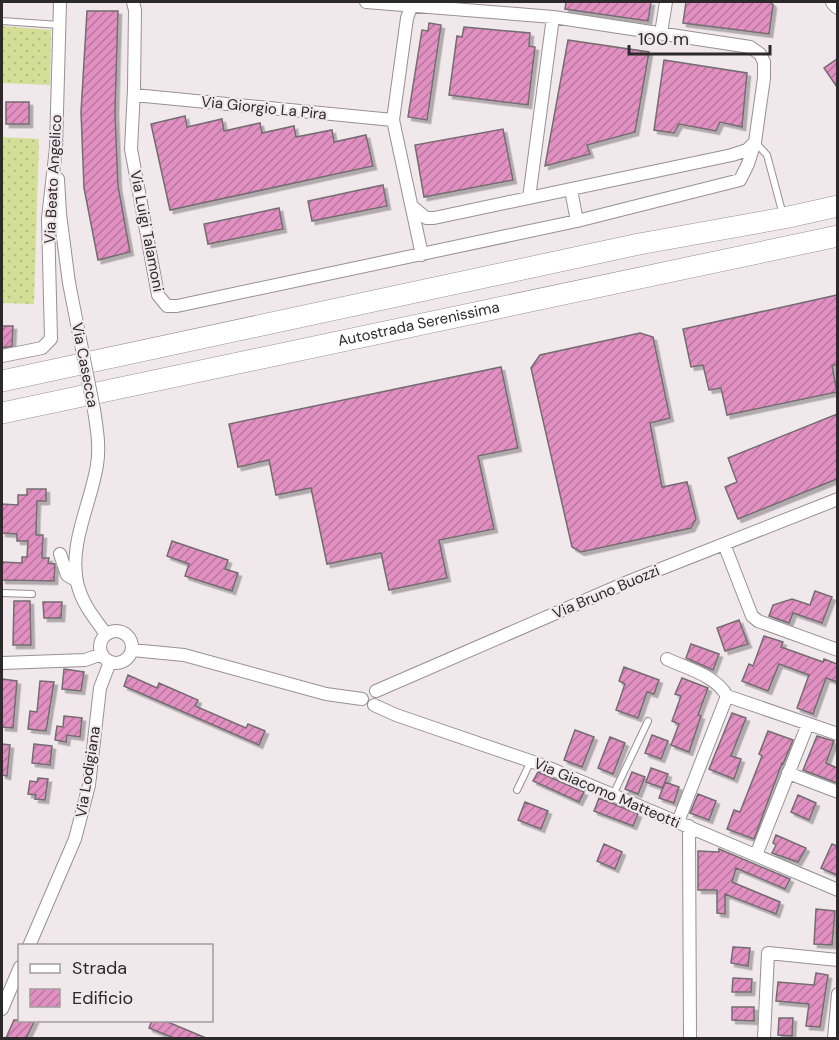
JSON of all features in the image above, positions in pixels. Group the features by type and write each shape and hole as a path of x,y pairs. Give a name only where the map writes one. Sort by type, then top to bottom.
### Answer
{"highway":[{"path":"2,381 639,244 837,207"},
{"name":"Autostrada Serenissima","path":"2,413 439,321 610,282 837,236"}],"street":[{"name":"Via Beato Angelico","path":"2,356 42,348 51,339 48,218 56,148 60,2"},
{"name":"Via Luigi Talamoni","path":"133,2 135,10 134,95 131,149 158,295 167,306 177,306 577,221 740,180 748,164 755,142 764,68 760,54 750,47 553,17 366,2"},
{"path":"661,33 666,2"},
{"path":"834,2 837,6"},
{"path":"411,7 407,18 393,120 422,255"},
{"path":"529,198 553,17"},
{"name":"Via Giorgio La Pira","path":"134,95 393,120"},
{"path":"412,207 426,218 434,218 741,153 755,142"},
{"name":"Via Casecca","path":"56,148 60,214 69,283 99,442 97,465 78,542 77,582 82,597 106,634"},
{"path":"571,190 577,221"},
{"name":"Via Bruno Buozzi","path":"376,691 619,586 837,499"},
{"path":"724,544 753,616 758,621 837,650"},
{"name":"Via Casecca","path":"60,554 67,575 77,582"},
{"path":"2,663 106,658 121,662 126,660 132,650 131,640 125,633 115,630 106,634 100,643 106,658"},
{"name":"Via Giacomo Matteotti","path":"132,650 184,655 326,694 362,699 366,704 374,705 390,713 531,761 837,890"},
{"name":"Via Lodigiana","path":"29,944 75,839 89,785 100,688 106,658"},
{"path":"667,659 714,680 727,696 837,734"},
{"path":"362,699 365,690 376,691 378,698 374,705"},
{"path":"690,1038 683,824 727,696"},
{"path":"756,855 808,724"},
{"path":"788,773 837,792"},
{"path":"764,1038 768,953 837,960"},
{"path":"2,1009 18,972"},
{"path":"834,1038 837,994"}],"lane":[{"path":"2,21 60,25"},
{"path":"755,142 767,155 784,218"},
{"path":"2,593 32,594"},
{"path":"613,795 648,721"},
{"path":"517,790 531,761"}],"green space":[{"path":"2,26 51,30 50,85 2,83"},
{"path":"2,137 39,139 34,304 2,303"}],"building":[{"path":"566,2 651,2 648,21 565,9"},
{"path":"686,2 771,2 773,5 769,34 683,23"},
{"path":"87,11 118,11 115,112 118,186 130,252 98,260 84,188 81,112"},
{"path":"429,23 441,25 427,120 408,117 422,30 428,31"},
{"path":"464,27 530,33 529,46 535,47 528,105 449,95 457,36 462,37"},
{"path":"568,40 649,52 635,132 587,145 590,154 545,166"},
{"path":"837,59 837,87 824,68"},
{"path":"664,60 747,73 742,127 720,122 716,131 679,124 674,133 654,130"},
{"path":"6,102 29,102 29,124 6,124"},
{"path":"185,116 187,127 222,119 224,131 260,123 262,133 294,126 296,137 332,130 334,142 366,135 373,166 170,210 151,124"},
{"path":"503,129 513,180 424,197 415,145"},
{"path":"383,185 387,206 312,221 308,201"},
{"path":"279,208 283,229 208,244 204,224"},
{"path":"837,295 837,364 832,366 837,392 727,415 721,388 709,390 703,365 691,367 683,329"},
{"path":"2,326 13,326 12,346 2,348"},
{"path":"640,333 653,337 670,418 650,423 662,487 687,482 696,519 691,528 581,552 572,547 531,368 540,355"},
{"path":"501,367 518,448 478,456 494,529 439,540 447,578 389,590 381,553 327,564 311,488 276,495 269,460 238,467 229,424"},
{"path":"837,414 837,479 738,519 725,487 737,482 728,458"},
{"path":"27,489 46,489 46,501 37,501 36,535 43,535 42,558 49,558 48,563 55,564 54,581 2,580 2,562 22,563 22,557 27,557 28,541 17,541 17,534 2,533 2,504 18,505 18,495 27,495"},
{"path":"172,541 228,560 225,569 238,573 232,591 185,576 189,564 167,556"},
{"path":"815,591 832,597 822,623 793,613 789,623 769,616 773,605 792,599 810,605"},
{"path":"14,601 30,601 31,645 13,645"},
{"path":"43,602 62,602 61,618 44,618"},
{"path":"739,620 748,644 725,651 717,628"},
{"path":"764,636 783,642 781,647 823,662 824,659 837,664 837,682 826,678 813,714 797,708 809,675 779,664 768,691 742,681 749,664 753,666"},
{"path":"691,644 719,654 713,670 686,658"},
{"path":"624,667 659,680 654,694 647,692 638,718 616,710 625,684 619,681"},
{"path":"64,669 84,672 81,691 62,689"},
{"path":"128,675 157,688 159,683 198,700 195,706 246,728 248,724 265,731 259,745 124,686"},
{"path":"682,678 708,688 698,715 701,716 689,752 671,745 679,724 672,721 681,696 675,694"},
{"path":"2,679 17,681 13,728 2,727"},
{"path":"40,681 54,682 46,731 28,729 30,711 37,712"},
{"path":"732,713 746,718 731,756 741,759 734,779 709,769"},
{"path":"64,716 82,718 80,737 67,735 66,742 55,740 57,726 63,727"},
{"path":"575,730 594,737 582,767 564,760"},
{"path":"768,731 793,740 782,763 754,839 727,829 734,810 740,812 762,756 759,754"},
{"path":"652,735 668,741 661,759 645,753"},
{"path":"817,736 834,741 826,763 837,768 837,783 803,770"},
{"path":"610,737 625,743 613,774 598,768"},
{"path":"2,744 10,745 7,776 2,775"},
{"path":"34,744 52,746 50,765 32,763"},
{"path":"651,768 668,774 663,788 646,782"},
{"path":"538,772 584,792 579,802 533,781"},
{"path":"632,772 645,777 638,794 625,789"},
{"path":"38,778 48,779 45,800 35,799 36,795 28,794 30,781 37,782"},
{"path":"665,782 679,787 674,803 659,798"},
{"path":"698,794 716,801 709,820 690,813"},
{"path":"798,795 816,803 809,820 791,812"},
{"path":"599,798 638,814 633,826 594,811"},
{"path":"525,802 548,811 541,829 518,820"},
{"path":"776,835 806,848 798,862 772,853 776,845 773,843"},
{"path":"604,844 622,852 615,869 597,861"},
{"path":"832,844 837,846 837,875 821,868"},
{"path":"719,849 790,879 785,889 736,868 732,882 780,902 776,914 725,894 725,914 717,913 717,890 698,890 698,851 719,852"},
{"path":"816,909 835,911 832,945 814,944"},
{"path":"733,947 750,948 748,966 731,963"},
{"path":"816,973 828,975 820,1027 806,1026 809,1004 776,1001 778,982 814,985"},
{"path":"733,978 752,979 751,992 732,992"},
{"path":"732,1007 754,1007 754,1021 732,1020"},
{"path":"779,1018 793,1018 792,1036 778,1035"},
{"path":"14,1020 34,1022 26,1038 6,1038"},
{"path":"151,1022 168,1022 206,1038 174,1038 149,1028"}]}
